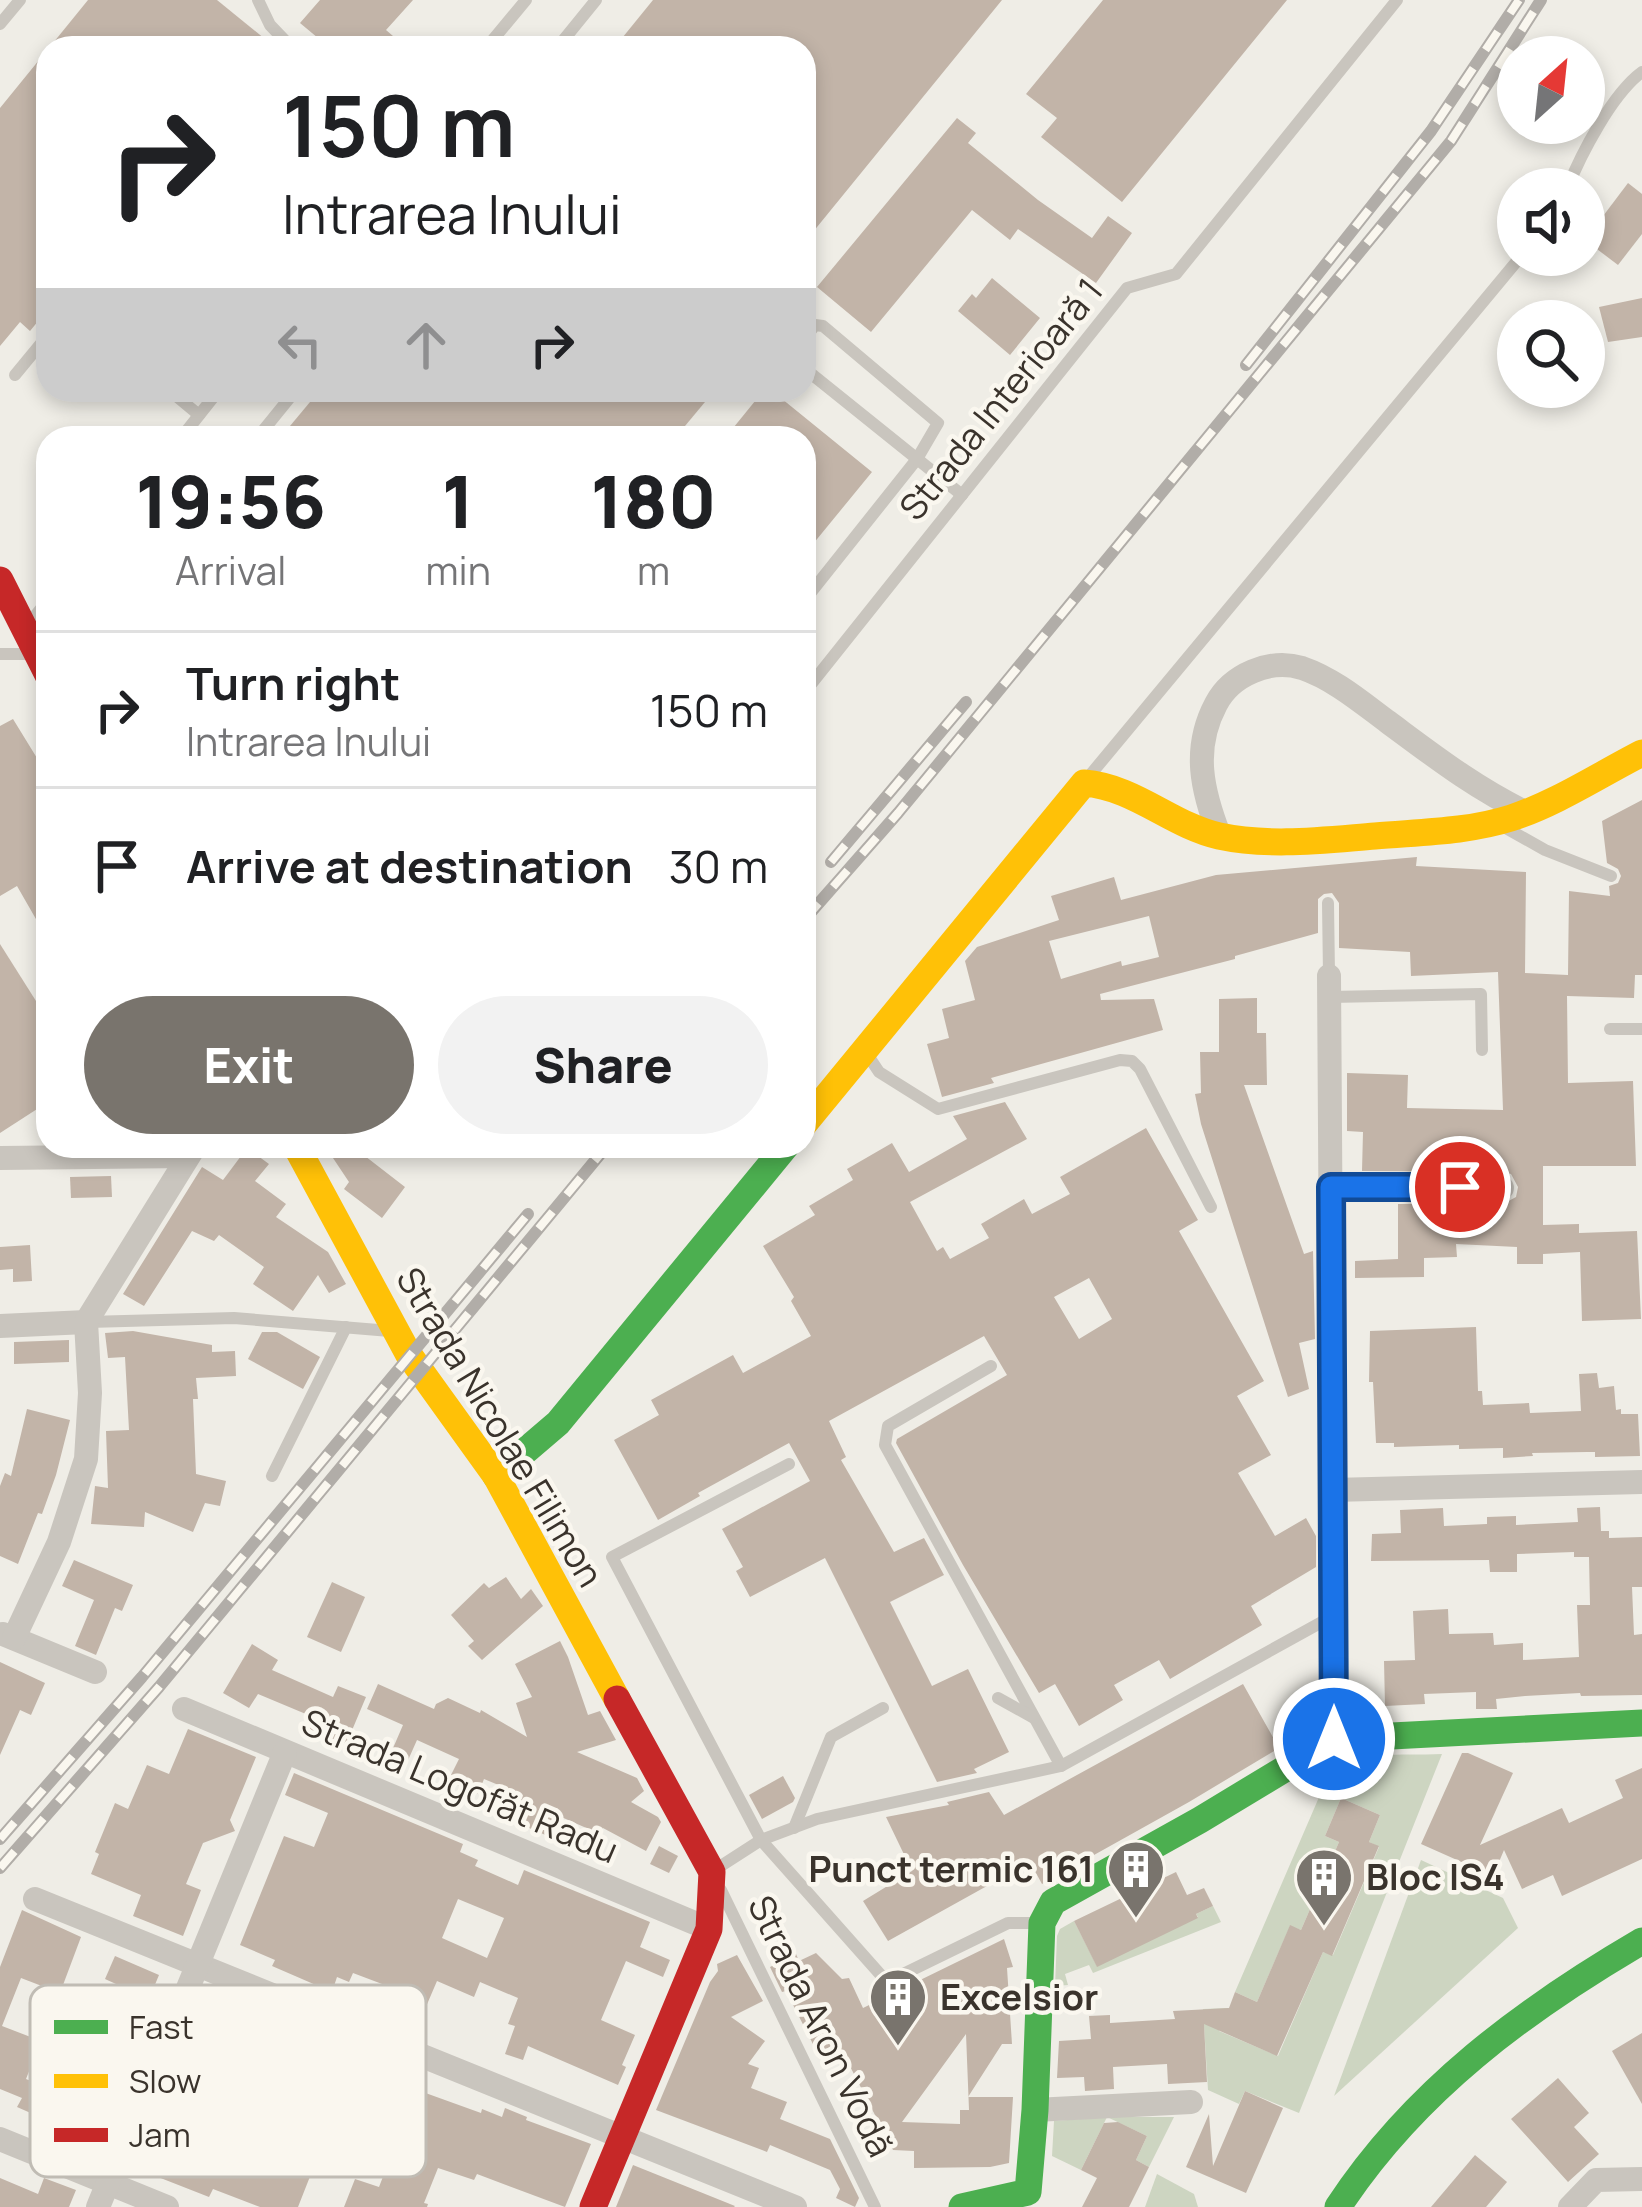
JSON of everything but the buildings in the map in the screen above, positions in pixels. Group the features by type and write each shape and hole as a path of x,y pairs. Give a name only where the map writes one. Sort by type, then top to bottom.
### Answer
{"street":[{"path":"3,594 36,642"},
{"path":"1220,837 1206,802 1200,766 1204,727 1231,686 1243,675 1268,666 1299,667 1339,686 1486,793 1526,813"},
{"path":"816,1109 1084,783 1102,782 1121,789 1167,816 1220,837 1327,839 1496,822 1526,813 1642,753"},
{"path":"1329,987 1334,1739"},
{"path":"0,1159 36,1157"},
{"path":"95,1672 7,1635 59,1541 86,1459 90,1393 86,1322 187,1158"},
{"name":"Strada Nicolae Filimon","path":"302,1158 394,1331 496,1476 712,1872"},
{"path":"496,1476 558,1424 776,1158"},
{"path":"1331,1187 1502,1188"},
{"path":"0,1326 86,1322"},
{"path":"1333,1490 1642,1482"},
{"name":"Strada Logofăt Radu","path":"184,1709 709,1929"},
{"path":"962,2207 1028,2192 1042,1923 1053,1902 1334,1739 1642,1724"},
{"path":"189,1985 286,1752"},
{"path":"593,2207 709,1929 712,1872"},
{"path":"35,1899 249,1985"},
{"path":"1338,2207 1373,2156 1466,2062 1542,2003 1642,1941"},
{"path":"426,2057 795,2207"},
{"path":"1035,2110 1191,2102"},
{"path":"0,2139 30,2151"},
{"path":"93,2177 167,2207"},
{"path":"98,2207 110,2177"},
{"path":"1570,2207 1595,2180 1642,2179"}],"lane":[{"path":"0,24 20,0"},
{"path":"258,0 279,36"},
{"path":"499,36 526,0"},
{"path":"567,36 596,0"},
{"name":"Strada Interioară 1","path":"816,677 1127,288 1176,274 1396,0"},
{"path":"1576,168 1628,82 1642,72"},
{"path":"1084,783 1505,276"},
{"path":"816,325 823,326 937,421 917,459 816,586"},
{"path":"15,375 36,349"},
{"path":"816,378 962,495"},
{"path":"183,402 199,415"},
{"path":"190,426 209,402"},
{"path":"266,426 286,402"},
{"path":"0,654 36,647"},
{"path":"1496,822 1545,850 1612,876"},
{"path":"1328,903 1329,987 1480,994 1482,1050"},
{"path":"1610,1029 1642,1029"},
{"path":"865,1050 879,1072 938,1108 1120,1060 1132,1061 1211,1207"},
{"path":"86,1322 234,1318 394,1331"},
{"path":"272,1477 346,1327"},
{"path":"991,1366 888,1426 884,1445 1061,1766"},
{"path":"789,1465 611,1557 761,1840 887,1982 1008,1923 1042,1923"},
{"path":"712,1872 761,1840 817,1819 1061,1766 1334,1616"},
{"path":"998,1698 1036,1720"},
{"path":"794,1828 831,1736 884,1708"},
{"name":"Strada Aron Vodă","path":"712,1872 875,2207"}],"green space":[{"path":"1442,1754 1299,2113 1245,2091 1239,2104 1208,2090 1203,2009 1228,2008 1219,2031 1278,2056 1323,1952 1333,1955 1379,1847 1369,1842 1380,1815 1341,1798 1325,1836 1339,1842 1301,1930 1290,1926 1257,2002 1235,1992 1326,1781 1366,1758"},
{"path":"1421,1860 1503,1898 1518,1928 1334,2096"},
{"path":"1213,1906 1221,1922 1093,1973 1089,1965 1065,1974 1068,1985 1055,1986 1057,1936 1074,1921 1097,1966"},
{"path":"1107,2117 1174,2117 1149,2167 1136,2160 1147,2136"},
{"path":"1107,2117 1081,2170 1052,2156 1054,2121"},
{"path":"1157,2174 1194,2194 1198,2207 1145,2207"}],"railway":[{"path":"1246,365 1431,131 1519,0"},
{"path":"816,906 1451,141 1541,0"},
{"path":"831,862 966,702"},
{"path":"0,1868 159,1687 597,1158"},
{"path":"0,1839 142,1677 528,1214"}],"traffic: fast":[{"path":"496,1476 558,1423 776,1158"},
{"path":"962,2207 1028,2192 1042,1923 1053,1902 1334,1739 1642,1723"},
{"path":"1338,2207 1401,2126 1474,2056 1555,1995 1642,1941"}],"traffic: slow":[{"path":"816,1109 1084,783 1120,791 1219,836 1317,841 1494,823 1545,805 1642,753"},
{"path":"302,1158 409,1355 496,1476 617,1699"}],"traffic: jam":[{"path":"0,580 36,651"},
{"path":"593,2207 709,1929 712,1872 617,1699"}],"place":[{"name":"Punct termic 161","path":"1136,1920"},
{"name":"Bloc IS4","path":"1324,1928"},
{"name":"Excelsior","path":"898,2048"}],"route":[{"path":"1334,1739 1331,1187 1460,1187"}]}
